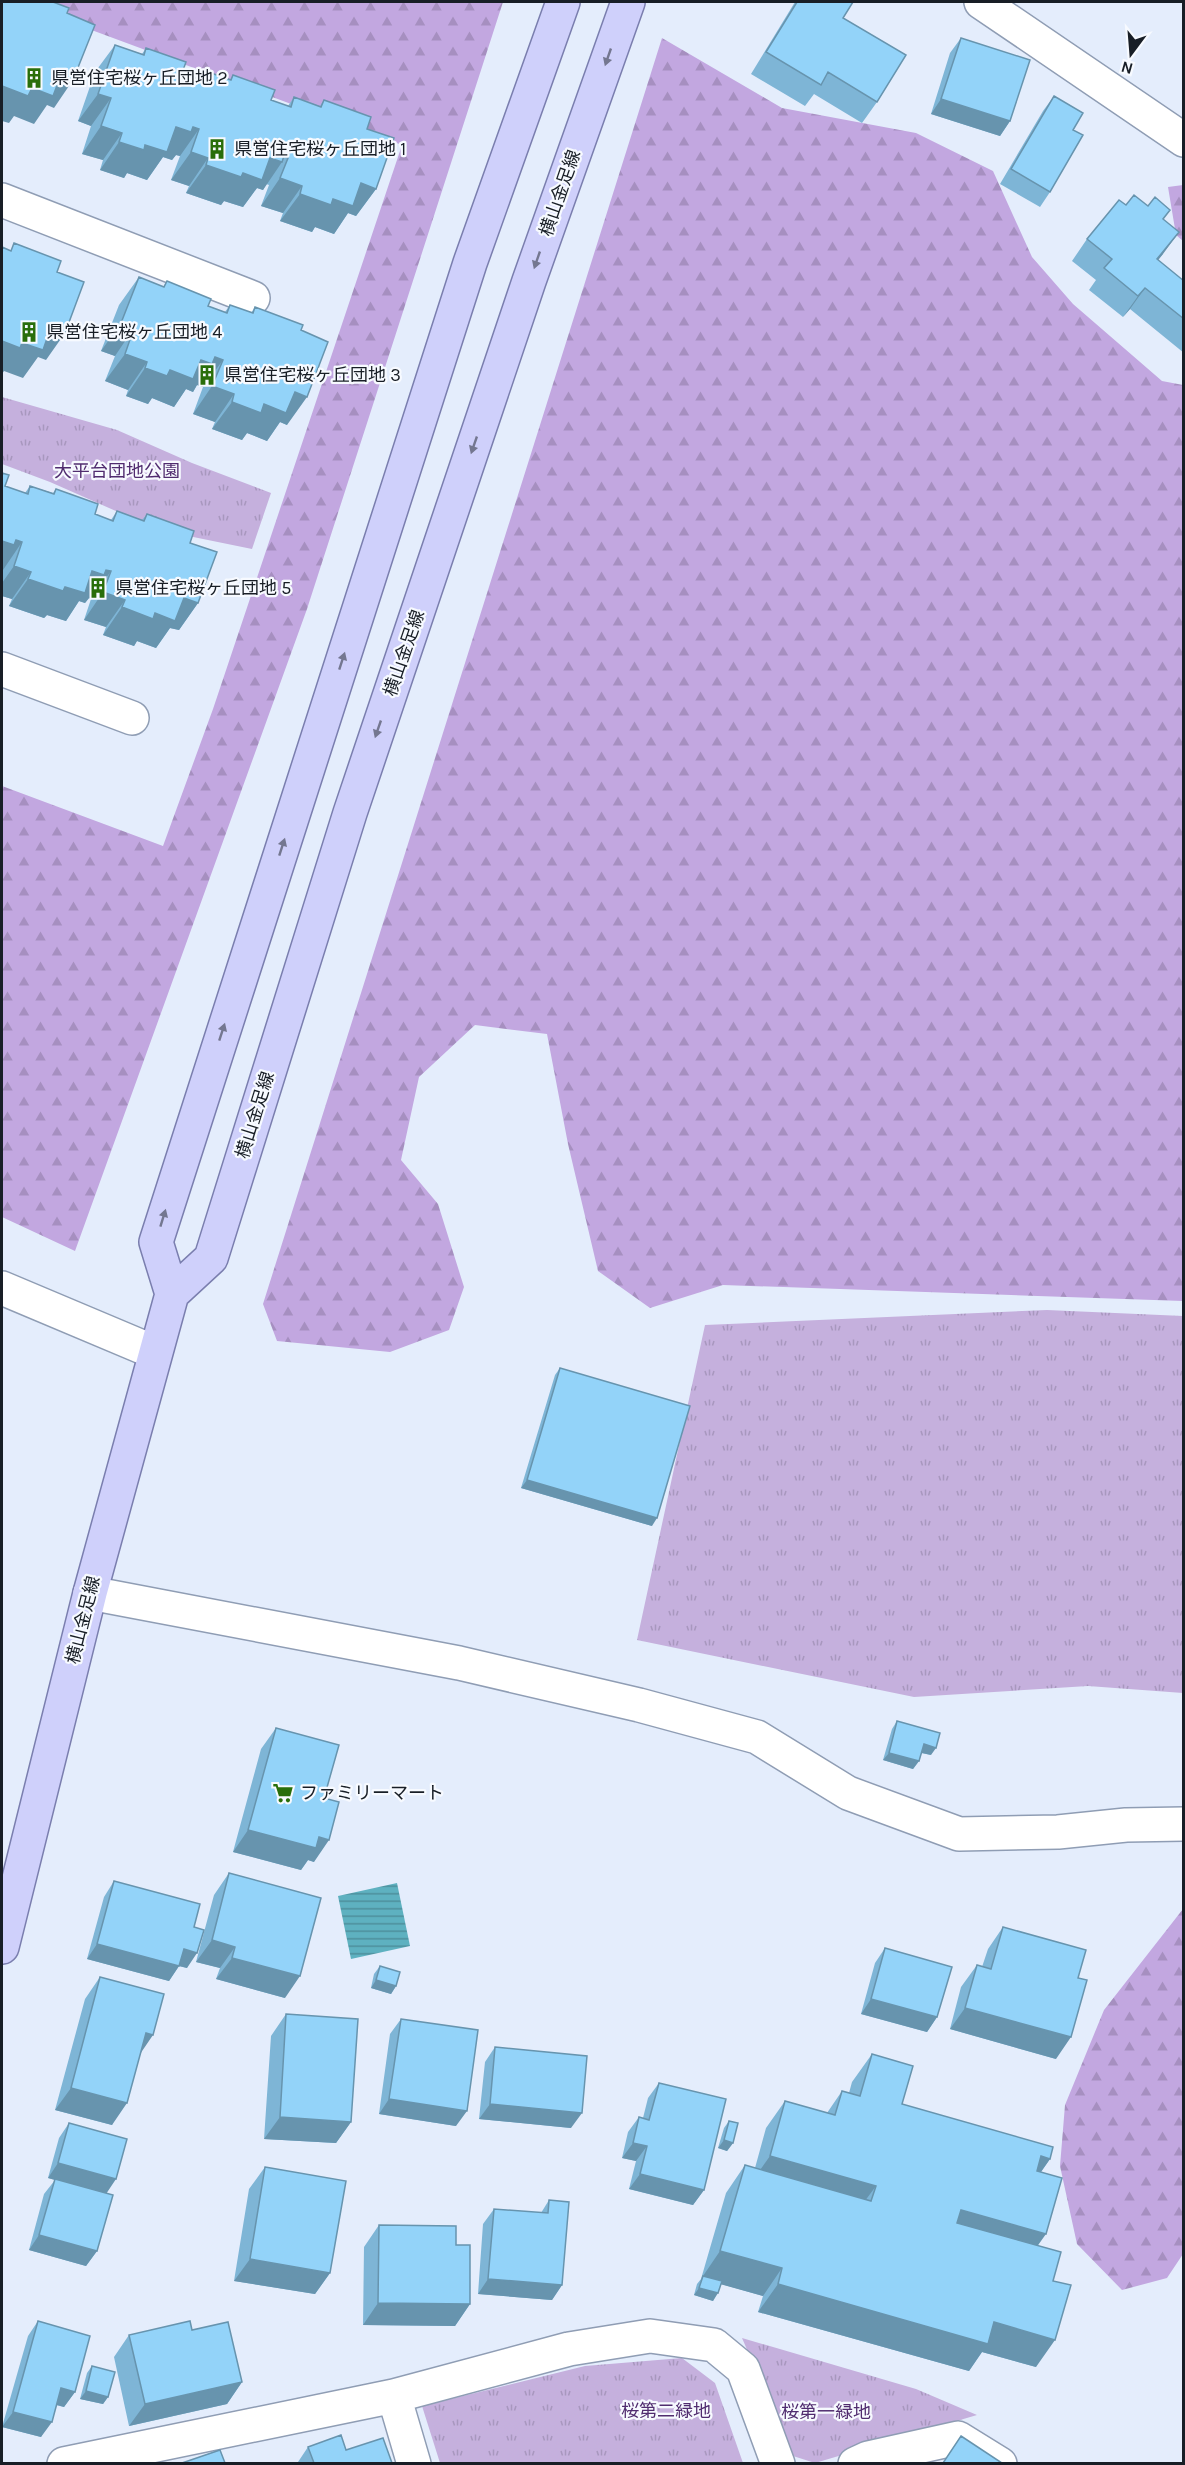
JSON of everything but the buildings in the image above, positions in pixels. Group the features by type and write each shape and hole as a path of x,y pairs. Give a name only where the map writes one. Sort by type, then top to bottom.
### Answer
{"main road":[{"path":"171,1294 156,1242 466,274 563,2"},
{"name":"横山金足線","path":"2,1947 90,1593 171,1294 211,1258 350,813 529,281 628,2"}],"street":[{"path":"981,2 1184,140"},
{"path":"2,200 253,298"},
{"path":"2,669 132,718"},
{"path":"2,1288 154,1352"},
{"path":"90,1593 459,1663 757,1737 848,1793 959,1834 1058,1832 1126,1825 1184,1824"},
{"path":"64,2463 394,2396 569,2349 650,2336 714,2345 743,2369 778,2463"},
{"path":"394,2396 414,2463"},
{"path":"855,2463 958,2438 1000,2463"}],"green space":[{"path":"16,2 503,2 307,609 75,1251 2,1217 2,786 163,846 213,709 402,145"},
{"path":"662,38 782,108 916,133 993,171 1032,257 1073,304 1162,381 1183,385 1183,1301 723,1285 650,1308 598,1271 568,1144 547,1034 475,1025 419,1077 401,1160 438,1204 464,1287 449,1330 390,1352 277,1341 263,1304"},
{"path":"1183,185 1183,241 1176,235 1168,187"},
{"name":"大平台団地公園","path":"2,397 117,430 192,463 271,493 252,549 159,530 50,482 2,464"},
{"path":"1047,1310 1183,1316 1183,1693 1088,1686 914,1697 637,1640 705,1325"},
{"path":"1183,1909 1183,2254 1167,2278 1122,2290 1077,2244 1060,2166 1065,2105 1104,2010"},
{"name":"桜第一緑地","path":"742,2338 916,2389 977,2415 815,2463 793,2456"},
{"name":"桜第二緑地","path":"682,2358 715,2383 743,2463 440,2463 422,2406 585,2366"}],"water":[{"path":"397,1883 410,1946 351,1959 338,1896"}],"place":[{"name":"県営住宅桜ヶ丘団地 2","path":"34,78"},
{"name":"県営住宅桜ヶ丘団地 1","path":"217,149"},
{"name":"県営住宅桜ヶ丘団地 4","path":"29,332"},
{"name":"県営住宅桜ヶ丘団地 3","path":"207,375"},
{"name":"県営住宅桜ヶ丘団地 5","path":"98,588"},
{"name":"ファミリーマート","path":"283,1793"}]}
